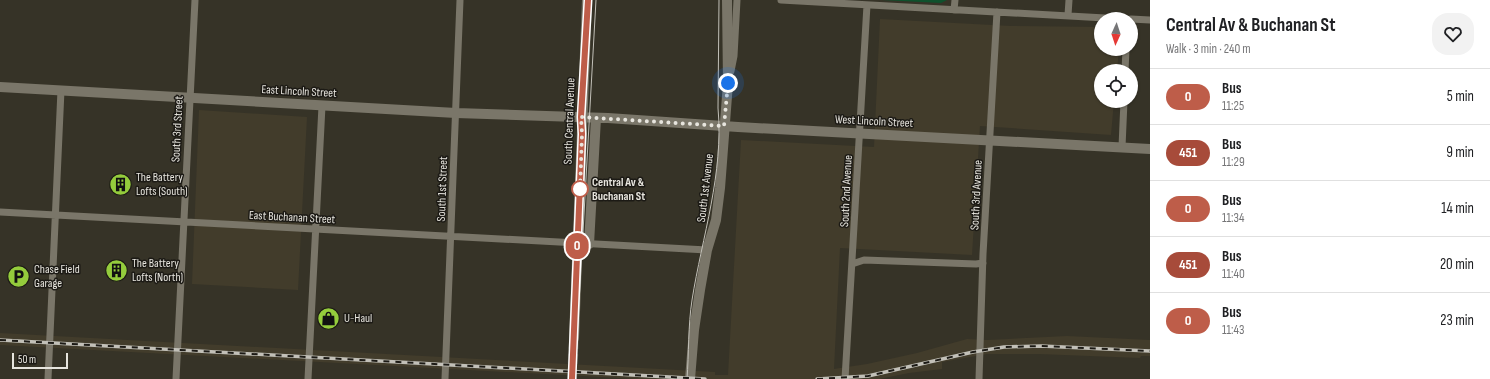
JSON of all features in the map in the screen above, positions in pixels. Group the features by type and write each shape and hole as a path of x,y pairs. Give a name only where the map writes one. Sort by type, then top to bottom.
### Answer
{"main road":[{"name":"South Central Avenue","path":"574,338 583,243 581,117 588,0"},
{"path":"727,0 728,83"},
{"name":"South 1st Avenue","path":"690,379 694,330 707,250 716,220 728,83"},
{"name":"East Lincoln Street","path":"0,88 61,90 456,113 596,118"},
{"path":"583,243 596,118"},
{"name":"West Lincoln Street","path":"596,118 1150,149"}],"street":[{"name":"South 3rd Street","path":"176,379 195,0"},
{"name":"South 1st Street","path":"445,379 460,0"},
{"name":"South 1st Avenue","path":"728,83 734,56 737,0"},
{"path":"781,0 846,2 866,5 1094,17"},
{"path":"954,10 955,0"},
{"path":"1068,15 1069,0"},
{"name":"South 2nd Avenue","path":"845,379 866,5"},
{"name":"South 3rd Avenue","path":"979,379 983,263 997,12"},
{"path":"1138,20 1150,20"},
{"path":"48,379 61,90"},
{"path":"308,379 322,106"},
{"path":"1122,147 1124,108"},
{"name":"East Buchanan Street","path":"0,212 707,250"},
{"path":"852,264 864,260 983,263"}],"shaded area":[{"path":"880,19 1011,26 1094,27 1094,56 1118,56 1118,64 1094,64 1094,108 1113,108 1111,135 980,126 972,255 840,248 834,369 867,364 917,353 967,339 987,340 1067,336 1150,340 1150,356 1141,356 1140,358 1039,354 987,354 942,362 942,369 909,373 879,379 638,379 0,345 0,333 715,372 715,375 728,375 741,140 874,147"},
{"path":"199,110 307,117 298,290 192,284"}],"green space":[{"path":"882,0 947,0 941,3"}],"tunnel":[{"path":"572,379 574,338"}],"tram line":[{"path":"577,339 596,0"},
{"path":"687,379 692,300 711,205 718,157 719,0"}],"railway":[{"path":"0,340 705,379"},
{"path":"817,379 868,376 973,352 1004,347 1041,346 1150,351"}],"bus line":[{"name":"0","path":"572,379 582,134 581,117 588,0"}],"place":[{"name":"The Battery Lofts (South)","path":"121,184"},
{"name":"Central Av & Buchanan St","path":"580,189"},
{"name":"The Battery Lofts (North)","path":"116,270"},
{"name":"Chase Field Garage","path":"19,276"},
{"name":"U-Haul","path":"329,318"}],"route":[{"path":"580,189 580,192 582,134 581,117 724,126 728,83"}]}
